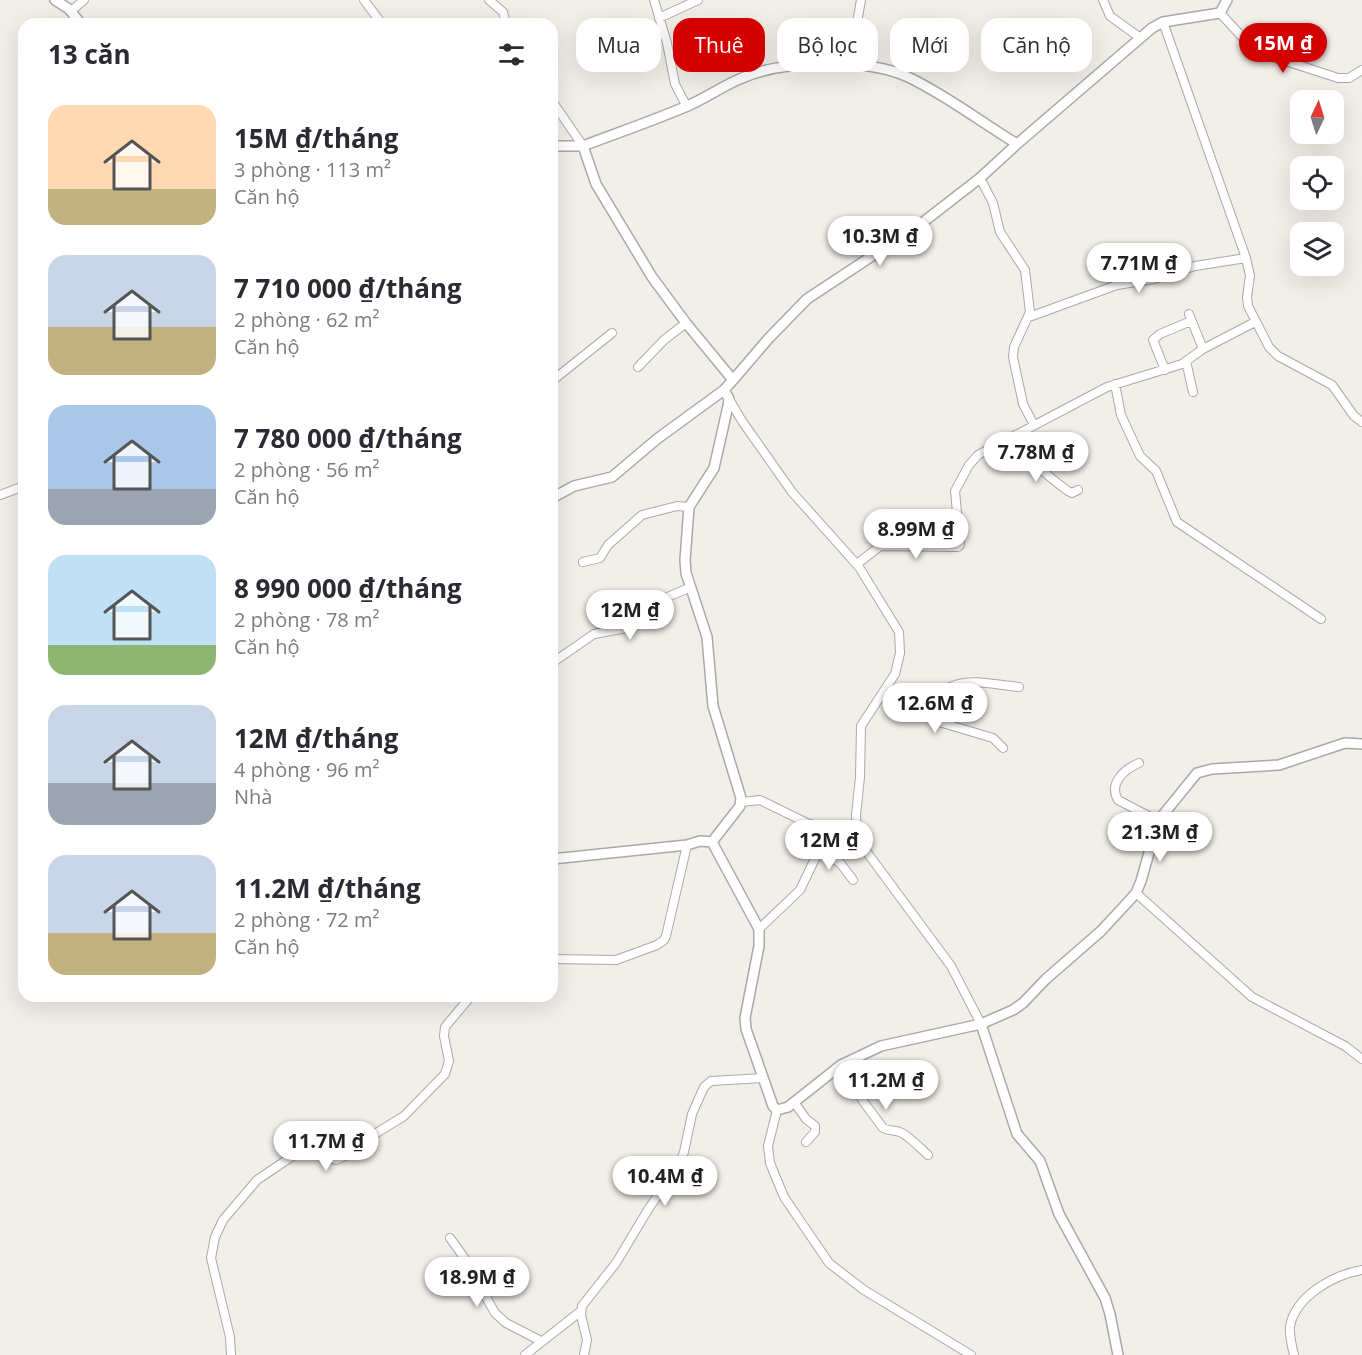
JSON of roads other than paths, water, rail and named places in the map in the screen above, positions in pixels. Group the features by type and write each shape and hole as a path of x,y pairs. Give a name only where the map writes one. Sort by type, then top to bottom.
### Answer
{"street":[{"path":"56,0 76,18"},
{"path":"71,11 84,0"},
{"path":"364,0 378,18"},
{"path":"489,0 503,12 504,18"},
{"path":"654,0 659,18 698,0"},
{"path":"858,18 861,0"},
{"path":"1103,0 1110,16 1139,37"},
{"path":"1220,13 1227,0"},
{"path":"712,842 741,802 713,706 707,637 685,560 688,507 714,468 727,394 733,380 807,298 922,223 980,178 1139,37 1163,22 1220,13"},
{"path":"1220,13 1249,46 1261,54 1338,78 1353,77 1362,70"},
{"path":"1163,22 1246,258 1250,276 1247,302 1255,322 1273,352 1332,385 1354,416 1362,422"},
{"path":"661,24 668,43 674,80 687,107"},
{"path":"558,146 583,146 687,107 741,78 777,67"},
{"path":"878,68 906,77 929,89 1017,144"},
{"path":"558,109 583,146 596,184 652,277 733,380"},
{"path":"980,178 992,199 1000,231 1024,267 1030,306 1029,317 1013,352 1023,404 1034,425"},
{"path":"1029,317 1117,285 1154,279 1195,266 1246,258"},
{"path":"1165,370 1153,340 1190,317 1203,349"},
{"path":"857,564 880,546 958,547 960,545 956,487 978,455 1115,384 1185,362 1203,349 1255,322"},
{"path":"638,367 664,340 686,323"},
{"path":"558,376 612,333"},
{"path":"1185,362 1193,392"},
{"path":"1115,384 1121,415 1140,456 1156,471 1177,522 1321,620"},
{"path":"558,495 574,486 612,477 657,439 727,394"},
{"path":"727,394 742,421 792,492 857,564 899,632 899,661 888,688 861,726 857,829 866,851 951,966 981,1024 1017,1134 1040,1161 1059,1214 1105,1298 1118,1355"},
{"path":"1015,435 1027,456 1040,469 1068,491 1072,493 1078,490"},
{"path":"0,495 18,488"},
{"path":"583,562 600,558 606,547 642,515 677,506 688,507"},
{"path":"558,659 594,634 627,628 642,608 691,587"},
{"path":"919,709 938,693 966,681 1019,687"},
{"path":"888,688 944,724 993,738 1003,748"},
{"path":"777,1110 788,1107 841,1065 881,1046 981,1024 1023,1003 1046,979 1101,931 1136,893 1158,821 1193,777 1212,768 1279,765 1346,743 1362,744"},
{"path":"1139,763 1122,773 1116,784 1115,796 1118,800 1158,821"},
{"path":"741,802 760,800 800,821 826,827 857,829"},
{"path":"759,929 800,890 820,848 826,827"},
{"path":"558,858 687,845 700,841 712,842"},
{"path":"712,842 759,929 759,946 745,1018 748,1040 773,1106 777,1110"},
{"path":"558,959 616,960 661,943 666,936 687,845"},
{"path":"820,848 841,864 853,880"},
{"path":"1136,893 1252,997 1346,1046 1362,1059"},
{"path":"231,1355 230,1337 210,1258 215,1237 231,1208 256,1180 294,1155 308,1152 336,1160 356,1150 378,1132 404,1116 445,1074 449,1061 444,1031 466,1002"},
{"path":"841,1065 883,1128 903,1133 928,1155"},
{"path":"584,1355 587,1340 582,1306 616,1263 649,1208 679,1165 692,1114 706,1084 711,1081 763,1078"},
{"path":"794,1102 800,1112 815,1126 815,1132 806,1142"},
{"path":"777,1110 768,1146 770,1163 784,1197 829,1263 864,1290 970,1355"},
{"path":"450,1238 463,1256 495,1313 506,1323 541,1341"},
{"path":"1294,1355 1290,1329 1293,1315 1315,1290 1348,1272 1362,1270"},
{"path":"525,1355 581,1311"}]}
